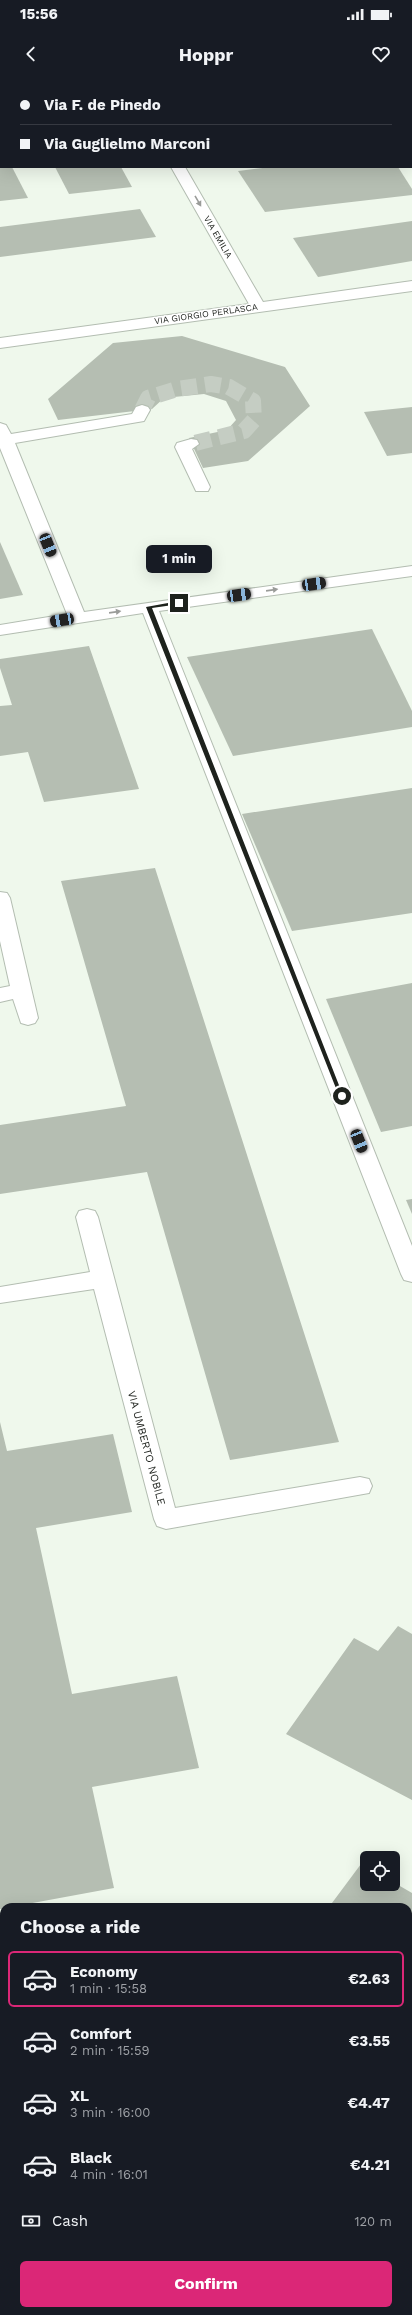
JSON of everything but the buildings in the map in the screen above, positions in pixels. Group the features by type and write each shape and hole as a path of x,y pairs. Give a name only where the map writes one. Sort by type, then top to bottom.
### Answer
{"street":[{"name":"VIA EMILIA","path":"179,168 258,306"},
{"name":"VIA GIORGIO PERLASCA","path":"0,342 412,286"},
{"path":"77,617 3,434 138,418 142,410"},
{"path":"191,444 183,447 202,487"},
{"path":"0,630 149,607 409,577"},
{"path":"149,607 412,1274"},
{"path":"0,898 20,991 28,1018"},
{"path":"0,995 20,991"},
{"name":"VIA UMBERTO NOBILE","path":"87,1217 166,1519 360,1486"},
{"path":"0,1295 102,1279"}],"tunnel":[{"path":"142,410 148,398 177,389 211,384 229,387 253,401 254,420 244,431 191,444"}],"route":[{"path":"179,603 149,607 342,1096"}]}
